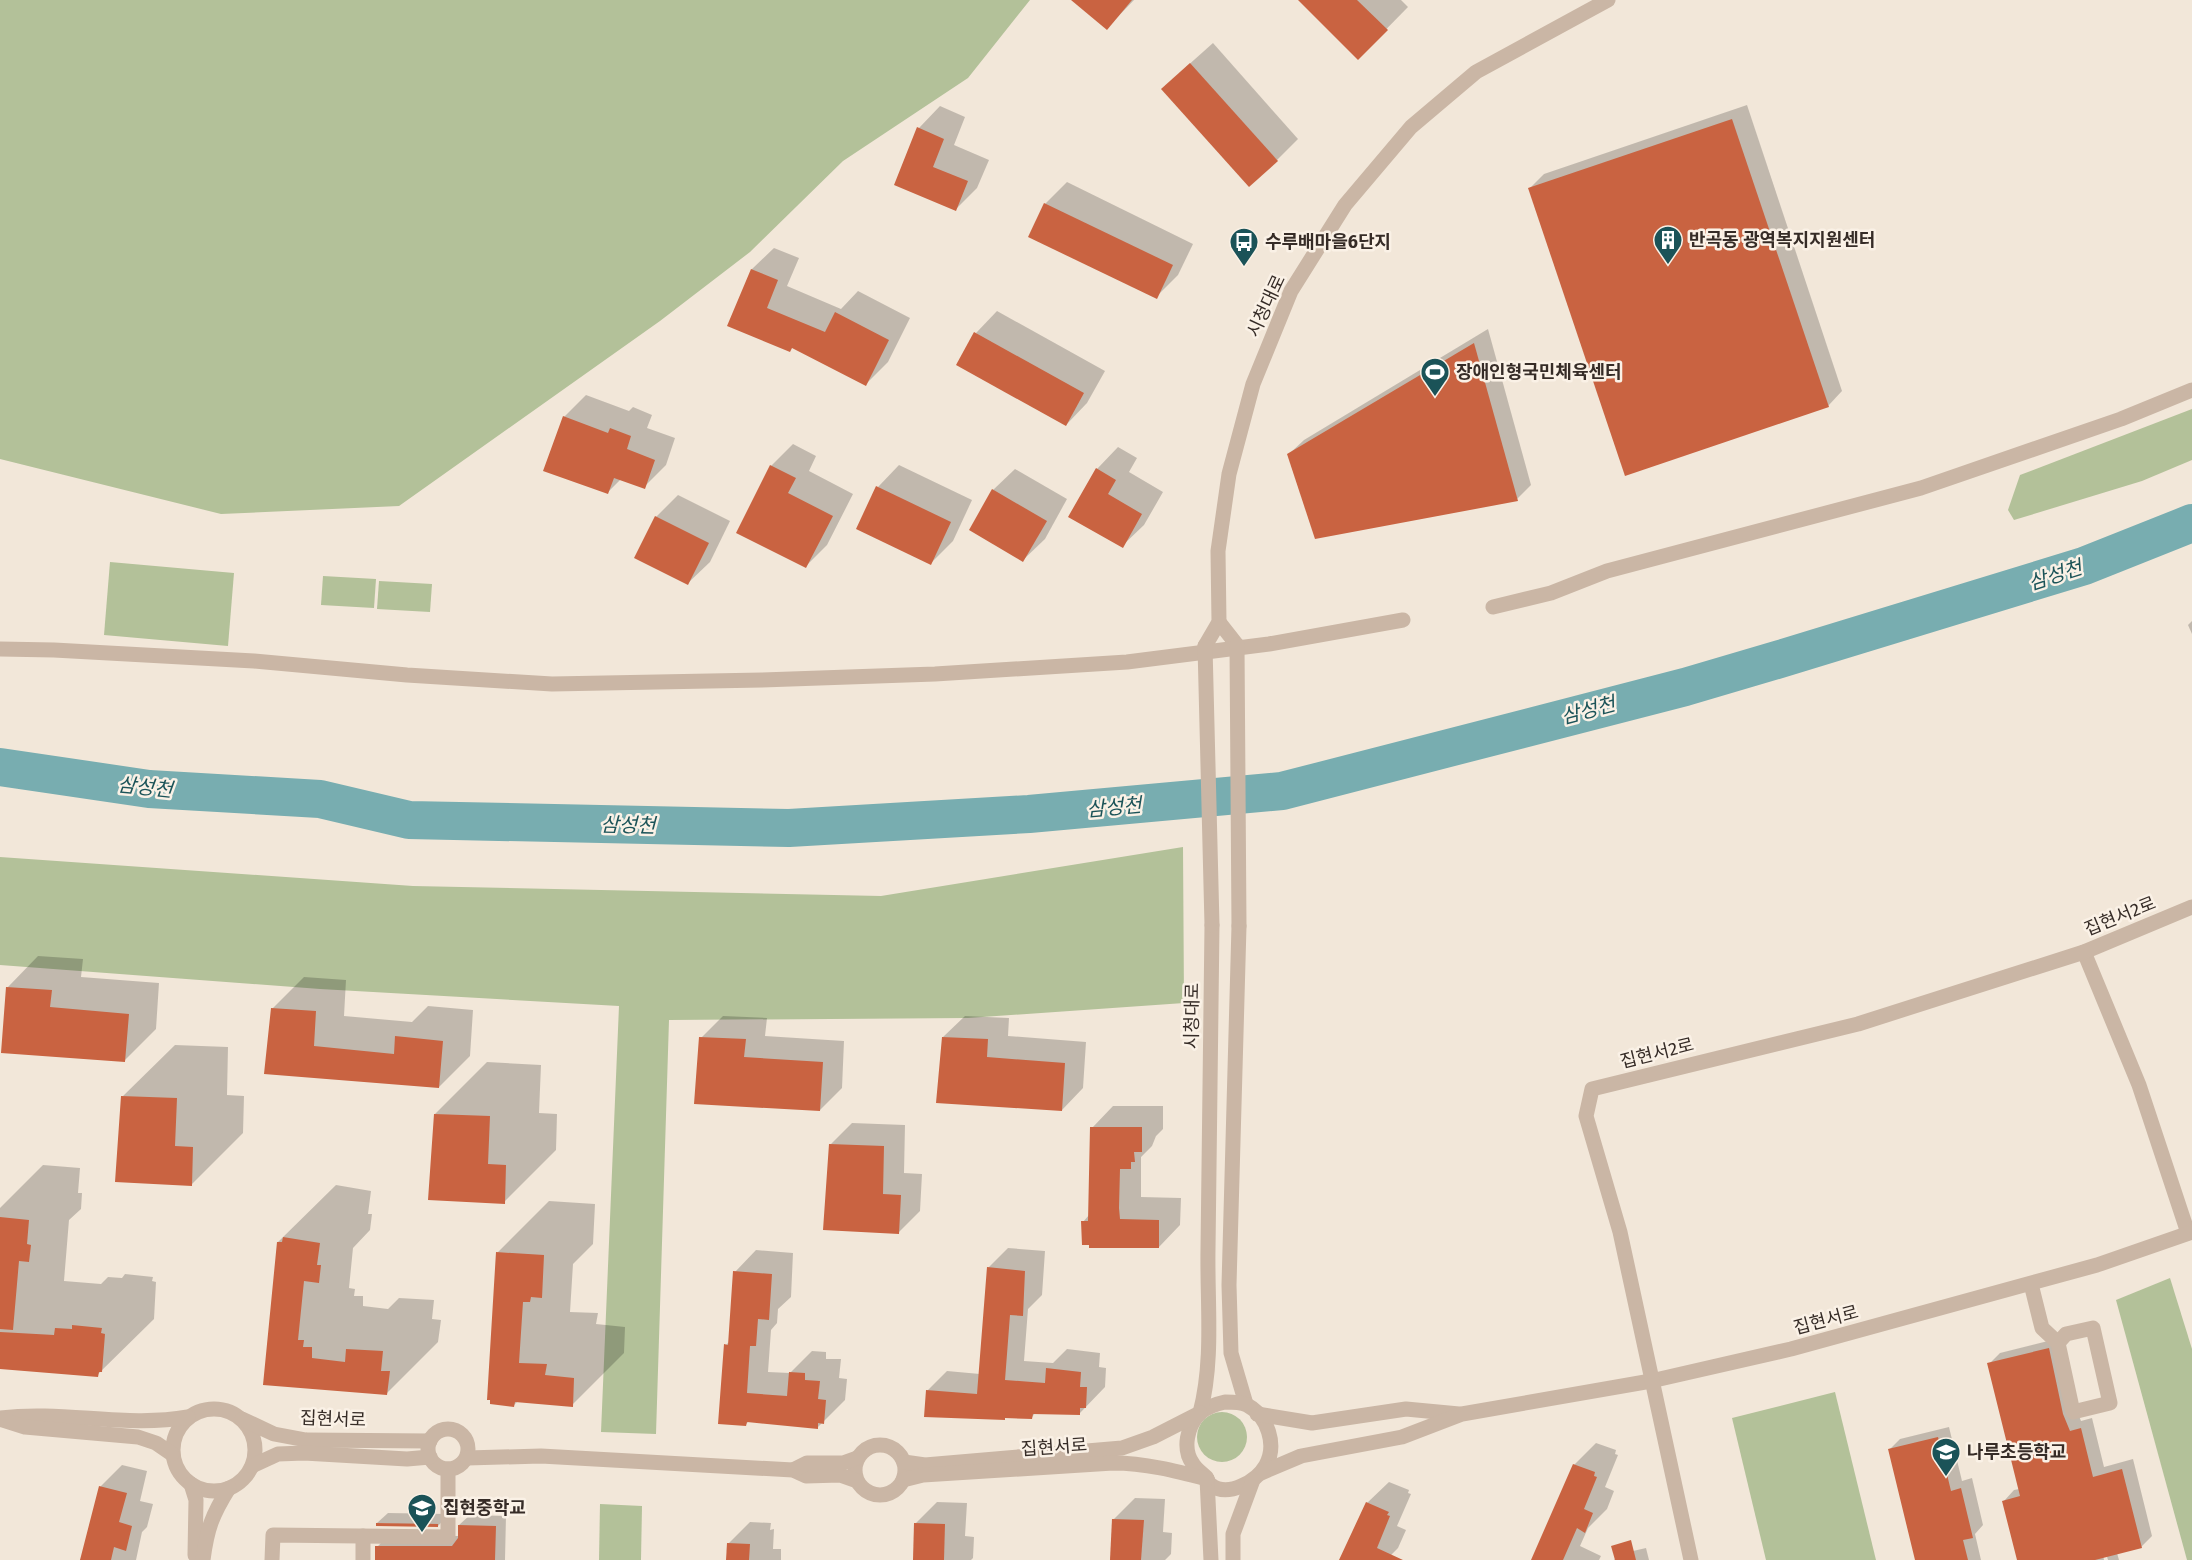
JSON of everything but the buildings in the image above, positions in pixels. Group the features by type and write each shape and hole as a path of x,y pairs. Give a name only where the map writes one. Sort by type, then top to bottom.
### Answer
{"street":[{"name":"시청대로","path":"1200,1413 1207,1388 1208,1351 1212,925 1206,646 1220,622 1218,551 1229,474 1253,384 1291,291 1345,205 1412,127 1476,72 1608,0"},
{"path":"1493,607 1551,593 1607,571 1921,488 2121,419 2192,390"},
{"path":"0,649 242,661 552,684 751,680 935,674 1127,662 1269,644 1403,620"},
{"path":"1220,622 1237,645 1239,926 1229,1297 1231,1353 1252,1409"},
{"name":"집현서2로","path":"1691,1560 1620,1232 1586,1116 1592,1089 1858,1024 2084,952 2192,907"},
{"path":"2084,952 2139,1085 2190,1232"},
{"name":"집현서로","path":"1257,1477 1301,1456 1402,1437 1462,1414 1651,1381 1791,1350 2097,1265 2190,1232"},
{"path":"2031,1284 2042,1328 2058,1342 2073,1412 2110,1403 2093,1328 2066,1334 2058,1342"},
{"path":"1233,1560 1233,1534 1257,1477 1268,1461 1269,1431 1262,1418 1252,1409 1225,1402 1200,1413 1187,1436 1187,1450 1192,1463 1211,1485 1224,1489 1238,1488 1257,1477"},
{"path":"0,1419 25,1415 164,1422 215,1408 228,1411 248,1427 254,1440 255,1453 252,1466 245,1477 222,1491 209,1492 184,1479 176,1468 172,1454 179,1427 188,1417"},
{"name":"집현서로","path":"1252,1409 1312,1424 1406,1408 1462,1414"},
{"name":"집현서로","path":"904,1462 925,1465 1122,1448 1153,1437 1200,1413"},
{"name":"집현서로","path":"239,1418 274,1434 306,1440 430,1441"},
{"path":"0,1419 25,1426 138,1437 156,1443 172,1454"},
{"path":"452,1429 464,1435 467,1441 469,1448 461,1465 448,1469 436,1465 430,1457 428,1447 430,1441 439,1431 452,1429"},
{"path":"467,1441 480,1446 502,1447 541,1456"},
{"path":"466,1458 541,1456 793,1470 806,1476 840,1475 857,1481 868,1492 884,1495 899,1487 905,1471 900,1455 885,1446 868,1448 857,1458 843,1463 807,1463 793,1470"},
{"name":"집현서로","path":"252,1466 278,1454 304,1453 407,1459 430,1457"},
{"path":"857,1458 855,1474 857,1481"},
{"name":"집현서로","path":"903,1480 923,1475 1113,1463 1159,1467 1207,1479"},
{"path":"272,1560 273,1535 448,1537 448,1469"},
{"path":"1207,1479 1211,1560"},
{"path":"191,1484 196,1500 195,1560"},
{"path":"203,1560 207,1529 229,1488"},
{"path":"363,1536 363,1560"}],"green space":[{"path":"0,0 1030,0 968,78 843,161 750,252 660,321 399,506 221,514 0,459"},
{"path":"2192,409 2192,460 2142,481 2014,520 2008,510 2020,475"},
{"path":"110,562 234,573 228,646 104,635"},
{"path":"323,576 376,579 374,608 321,605"},
{"path":"379,581 432,584 430,612 377,609"},
{"path":"1183,847 1184,1003 968,1018 669,1020 656,1434 601,1432 619,1006 320,989 0,965 0,857 413,886 881,896"},
{"path":"2170,1278 2192,1349 2192,1560 2187,1560 2116,1300"},
{"path":"1835,1392 1876,1560 1766,1560 1732,1418"},
{"path":"1222,1412 1236,1416 1243,1423 1247,1437 1243,1451 1236,1458 1222,1462 1208,1458 1201,1451 1197,1437 1201,1423 1208,1416"},
{"path":"600,1504 642,1506 641,1560 599,1560"}],"water":[{"path":"2188,512 2192,514 2192,534 2141,554 2123,549 2128,535"}],"waterway":[{"name":"삼성천","path":"0,767 149,789 320,799 409,820 789,828 1029,814 1282,791 1685,687 2084,566 2192,523"}],"place":[{"name":"반곡동 광역복지지원센터","path":"1668,266"},
{"name":"수루배마을6단지","path":"1244,268"},
{"name":"장애인형국민체육센터","path":"1435,398"},
{"name":"나루초등학교","path":"1946,1478"},
{"name":"집현중학교","path":"422,1534"}]}
